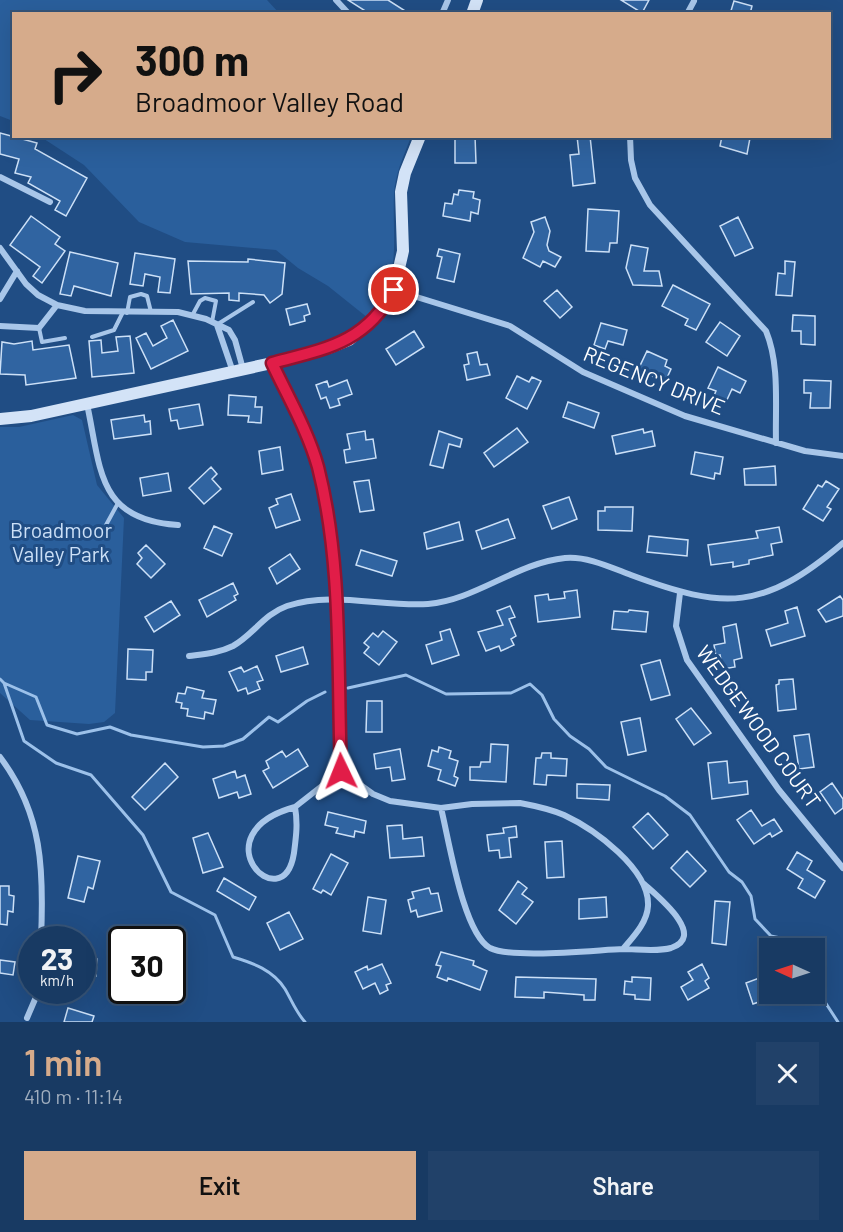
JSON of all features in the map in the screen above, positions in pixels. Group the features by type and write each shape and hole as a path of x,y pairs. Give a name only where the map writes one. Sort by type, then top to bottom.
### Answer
{"street":[{"path":"336,0 348,12"},
{"path":"0,419 30,416 272,363 329,348 349,340 383,310 394,290 403,251 401,192 405,172 419,138"},
{"path":"630,138 635,178 650,205 766,331 774,363 776,443"},
{"path":"0,177 51,202"},
{"path":"0,248 38,295 57,305 85,311 193,314 228,330 235,339 238,370"},
{"path":"0,299 17,271"},
{"name":"REGENCY DRIVE","path":"394,290 510,326 583,372 685,416 805,451 843,456"},
{"path":"0,326 39,328 57,305"},
{"path":"214,324 238,370"},
{"path":"272,363 318,466 332,536 341,771"},
{"path":"87,404 109,493 128,513 145,520 178,525"},
{"path":"189,656 220,651 234,646 264,620 290,605 335,600 428,604 444,601 542,561 568,558 594,561 680,593 729,600 763,593 795,579 843,543"},
{"name":"WEDGEWOOD COURT","path":"680,593 676,626 687,660 779,790 843,868"},
{"path":"0,757 24,797 41,854 44,884 42,926"},
{"path":"295,807 298,824 292,863 288,873 278,880 269,879 258,873 250,862 248,850 256,827 276,813 295,807 341,771"},
{"path":"341,771 373,794 390,801 441,808 472,804 520,803 543,807 592,831 624,858 644,883 676,915 683,925 684,935 680,943 670,948 515,952 491,948 476,936 468,918 441,808"},
{"path":"623,949 638,932 648,906 644,883"},
{"path":"27,1018 33,1004"}],"lane":[{"path":"92,337 114,330 125,313 130,297 141,294 147,296 151,312"},
{"path":"193,314 200,301 205,298 216,301 214,324"},
{"path":"214,324 253,302"},
{"path":"39,328 42,342 65,339"},
{"path":"106,525 118,503"}],"green space":[{"path":"0,0 267,0 278,12 12,12 12,121 0,116"},
{"path":"43,138 411,138 396,179 391,272 387,286 368,318 328,286 298,268 276,250 185,242 139,222 84,165"},
{"name":"Broadmoor Valley Park","path":"73,415 82,420 97,485 124,518 115,713 104,722 89,724 30,720 0,693 0,427 19,427"}],"building":[{"path":"348,0 388,0 407,12 367,12"},
{"path":"621,0 649,0 640,12"},
{"path":"734,1 752,6 750,12 731,12"},
{"path":"0,133 37,143 35,149 87,178 66,216 55,210 60,201 28,183 31,177 15,173 19,159 0,154"},
{"path":"455,138 475,138 476,163 455,163"},
{"path":"577,138 590,138 595,183 573,186 570,155 579,154"},
{"path":"722,138 750,138 747,154 720,146"},
{"path":"459,190 474,192 473,198 480,200 478,214 471,212 470,221 443,216 445,203 452,204 454,194 458,195"},
{"path":"588,209 619,211 617,243 610,243 609,252 586,251"},
{"path":"31,216 60,237 55,244 65,251 42,283 33,276 40,267 10,245"},
{"path":"545,217 550,231 547,245 549,251 561,257 555,267 543,261 540,267 523,258 534,232 531,222"},
{"path":"738,217 753,248 735,256 720,226"},
{"path":"631,245 648,248 644,271 659,271 662,286 633,285 626,268"},
{"path":"439,249 460,254 454,282 437,278 442,257 437,256"},
{"path":"70,252 118,263 111,296 74,286 71,296 60,294"},
{"path":"135,253 175,259 170,293 158,292 160,277 145,274 143,286 130,284"},
{"path":"248,259 285,263 282,294 270,303 264,295 239,293 239,301 229,300 229,293 191,294 188,261 248,262"},
{"path":"785,261 795,262 792,296 776,295 778,273 785,274"},
{"path":"673,285 710,304 696,330 685,325 688,319 662,306"},
{"path":"557,290 572,307 560,318 544,301"},
{"path":"307,304 310,314 304,316 305,321 290,325 286,309"},
{"path":"793,315 815,316 815,345 801,344 801,331 792,331"},
{"path":"173,320 188,351 151,369 136,338 146,333 153,346 167,338 161,326"},
{"path":"720,322 740,336 727,356 706,342"},
{"path":"601,323 627,330 623,345 608,341 605,349 594,345"},
{"path":"414,331 424,347 396,365 386,349"},
{"path":"130,336 134,373 92,377 89,341 101,340 102,353 118,351 116,337"},
{"path":"32,341 33,350 69,345 76,378 26,385 25,375 0,374 2,342 14,344"},
{"path":"647,351 667,360 665,366 671,369 665,382 638,370"},
{"path":"477,352 480,365 487,364 490,375 467,380 464,365 469,364 467,354"},
{"path":"718,367 746,381 740,393 732,389 725,404 713,398 716,391 708,388"},
{"path":"517,376 529,382 532,377 541,381 527,409 506,398"},
{"path":"347,380 352,394 338,399 340,405 330,408 326,397 321,399 316,385 327,381 329,387"},
{"path":"804,380 831,381 830,408 810,408 811,393 804,393"},
{"path":"229,395 256,397 255,407 262,407 261,423 248,422 249,416 228,415"},
{"path":"568,402 599,413 594,428 563,417"},
{"path":"199,404 203,425 179,429 177,420 171,421 169,409"},
{"path":"144,415 145,422 150,421 151,434 114,439 111,420"},
{"path":"517,428 528,442 494,467 484,453"},
{"path":"643,429 644,433 652,431 655,446 616,454 612,436"},
{"path":"365,431 366,440 373,439 376,458 346,463 344,450 350,449 347,434"},
{"path":"439,431 462,439 460,447 449,444 443,468 430,465"},
{"path":"280,447 283,470 262,474 259,451"},
{"path":"695,452 723,457 720,474 715,473 714,479 691,474"},
{"path":"775,466 776,485 745,485 744,469"},
{"path":"211,467 217,474 212,479 221,489 204,504 189,488"},
{"path":"168,473 171,491 143,496 140,478"},
{"path":"369,480 374,510 360,512 354,482"},
{"path":"826,481 839,489 827,507 831,509 823,521 803,509 818,485 822,487"},
{"path":"291,494 300,520 276,528 269,508 278,504 276,499"},
{"path":"569,497 577,519 552,529 543,506"},
{"path":"605,507 633,507 632,531 598,530 598,511 605,511"},
{"path":"508,519 515,538 482,549 476,531"},
{"path":"459,522 463,540 427,549 424,533"},
{"path":"214,526 232,534 222,556 204,548"},
{"path":"779,527 782,542 771,544 773,555 749,560 749,564 733,567 733,562 711,565 708,545 758,538 756,531"},
{"path":"649,536 688,540 687,556 647,552"},
{"path":"146,545 165,564 151,578 137,564 142,558 138,553"},
{"path":"361,550 397,561 392,576 356,565"},
{"path":"290,554 300,569 277,584 269,568"},
{"path":"233,583 238,594 234,596 236,600 207,617 199,600"},
{"path":"577,590 580,617 538,622 535,596 548,594 549,600 565,598 564,592"},
{"path":"840,596 843,600 843,616 826,622 818,610"},
{"path":"171,601 180,615 154,632 145,617"},
{"path":"510,606 515,617 509,619 516,636 511,639 514,645 501,651 499,646 486,651 478,632 503,625 497,611"},
{"path":"797,607 805,636 771,646 766,630 788,623 785,611"},
{"path":"629,610 648,612 646,632 612,629 614,611 628,612"},
{"path":"736,624 742,658 734,660 735,667 723,669 720,655 716,656 714,645 725,643 723,627"},
{"path":"450,629 459,655 432,664 426,645 442,640 440,632"},
{"path":"383,631 397,642 379,665 364,653 369,647 364,643 373,633 378,637"},
{"path":"303,647 308,664 281,672 276,656"},
{"path":"128,649 153,650 152,672 146,672 146,680 127,679"},
{"path":"660,660 670,695 651,700 641,665"},
{"path":"257,666 263,680 257,682 260,689 248,694 246,688 238,691 229,672 241,667 244,672"},
{"path":"793,679 796,709 778,711 776,685 779,684 779,680"},
{"path":"187,687 204,691 202,698 216,700 213,714 205,712 204,719 187,716 188,709 181,708 182,703 176,702 178,693 185,694"},
{"path":"367,701 382,701 382,732 366,732"},
{"path":"691,708 711,733 694,745 676,719"},
{"path":"640,718 646,751 628,755 621,722"},
{"path":"809,734 814,767 799,769 794,736"},
{"path":"491,744 508,745 506,782 470,780 470,767 480,767 481,762 490,762"},
{"path":"439,747 451,751 449,758 458,761 454,776 458,778 455,786 438,780 441,770 428,766 432,750 438,752"},
{"path":"298,749 308,766 273,788 263,771 269,768 266,761 282,751 286,757"},
{"path":"400,749 405,779 392,781 390,767 376,769 374,754"},
{"path":"542,753 551,753 551,758 567,759 566,776 547,775 546,785 534,784 536,758 541,758"},
{"path":"727,761 729,783 747,781 748,794 712,799 708,763"},
{"path":"165,763 178,777 145,810 132,797"},
{"path":"235,771 237,778 245,775 251,794 239,798 237,792 219,798 213,779"},
{"path":"832,783 843,799 843,808 835,814 820,792"},
{"path":"577,784 610,785 609,800 577,798"},
{"path":"751,810 762,826 774,819 782,831 772,837 770,833 754,844 737,820"},
{"path":"328,812 366,821 364,833 355,831 354,837 336,833 338,828 325,825"},
{"path":"648,813 668,835 653,849 633,827"},
{"path":"402,825 403,839 422,837 424,856 390,858 387,826"},
{"path":"516,826 517,837 509,838 511,857 500,858 499,850 489,851 487,835 504,833 503,828"},
{"path":"208,833 223,867 203,873 193,838"},
{"path":"562,841 564,877 547,878 545,842"},
{"path":"687,851 706,871 690,887 671,868"},
{"path":"797,852 812,861 807,870 825,881 815,898 798,888 803,879 787,869"},
{"path":"331,854 348,863 331,895 323,890 321,893 313,889"},
{"path":"78,856 100,861 93,889 88,887 84,902 68,898"},
{"path":"224,878 256,897 249,910 217,891"},
{"path":"518,881 527,888 522,894 533,902 516,924 499,910"},
{"path":"0,886 9,886 9,895 14,896 13,912 8,911 7,925 0,924"},
{"path":"429,888 431,894 438,893 442,911 418,917 416,910 411,912 408,900 414,898 412,892"},
{"path":"368,897 386,900 381,934 363,931"},
{"path":"606,897 607,917 579,919 579,899"},
{"path":"715,901 730,902 726,945 712,943"},
{"path":"289,912 303,939 280,950 267,923"},
{"path":"441,952 474,961 473,965 487,971 480,990 448,978 447,981 437,977 441,966 436,965"},
{"path":"0,960 15,962 13,975 0,973"},
{"path":"382,964 391,983 386,985 388,990 380,994 375,983 363,989 355,972 367,966 368,970"},
{"path":"702,964 709,978 705,981 709,988 688,1000 681,987 693,980 688,972"},
{"path":"516,977 596,979 595,1000 584,1000 584,995 544,992 544,998 515,997"},
{"path":"632,977 651,978 650,1000 635,999 635,995 624,994 625,981 632,982"},
{"path":"759,978 759,1002 753,1004 746,983"},
{"path":"68,1008 94,1016 92,1022 64,1022"}],"waterway":[{"path":"348,688 406,675 446,694 511,693 530,684 542,695 554,719 606,767 665,796 690,815 729,872 742,882 751,896 755,919 771,936 780,938"},
{"path":"0,679 4,683 24,741 56,763 91,775 143,835 171,892 215,915 233,957 255,965 275,977 305,1022"},
{"path":"4,683 36,697 47,725 77,734 110,727 131,735 203,747 224,746 243,739 269,717 278,722 307,701 325,692"},
{"path":"825,1002 838,1022"}],"route":[{"path":"341,771 332,536 318,466 272,363 329,348 349,340 383,310 394,290"}]}
